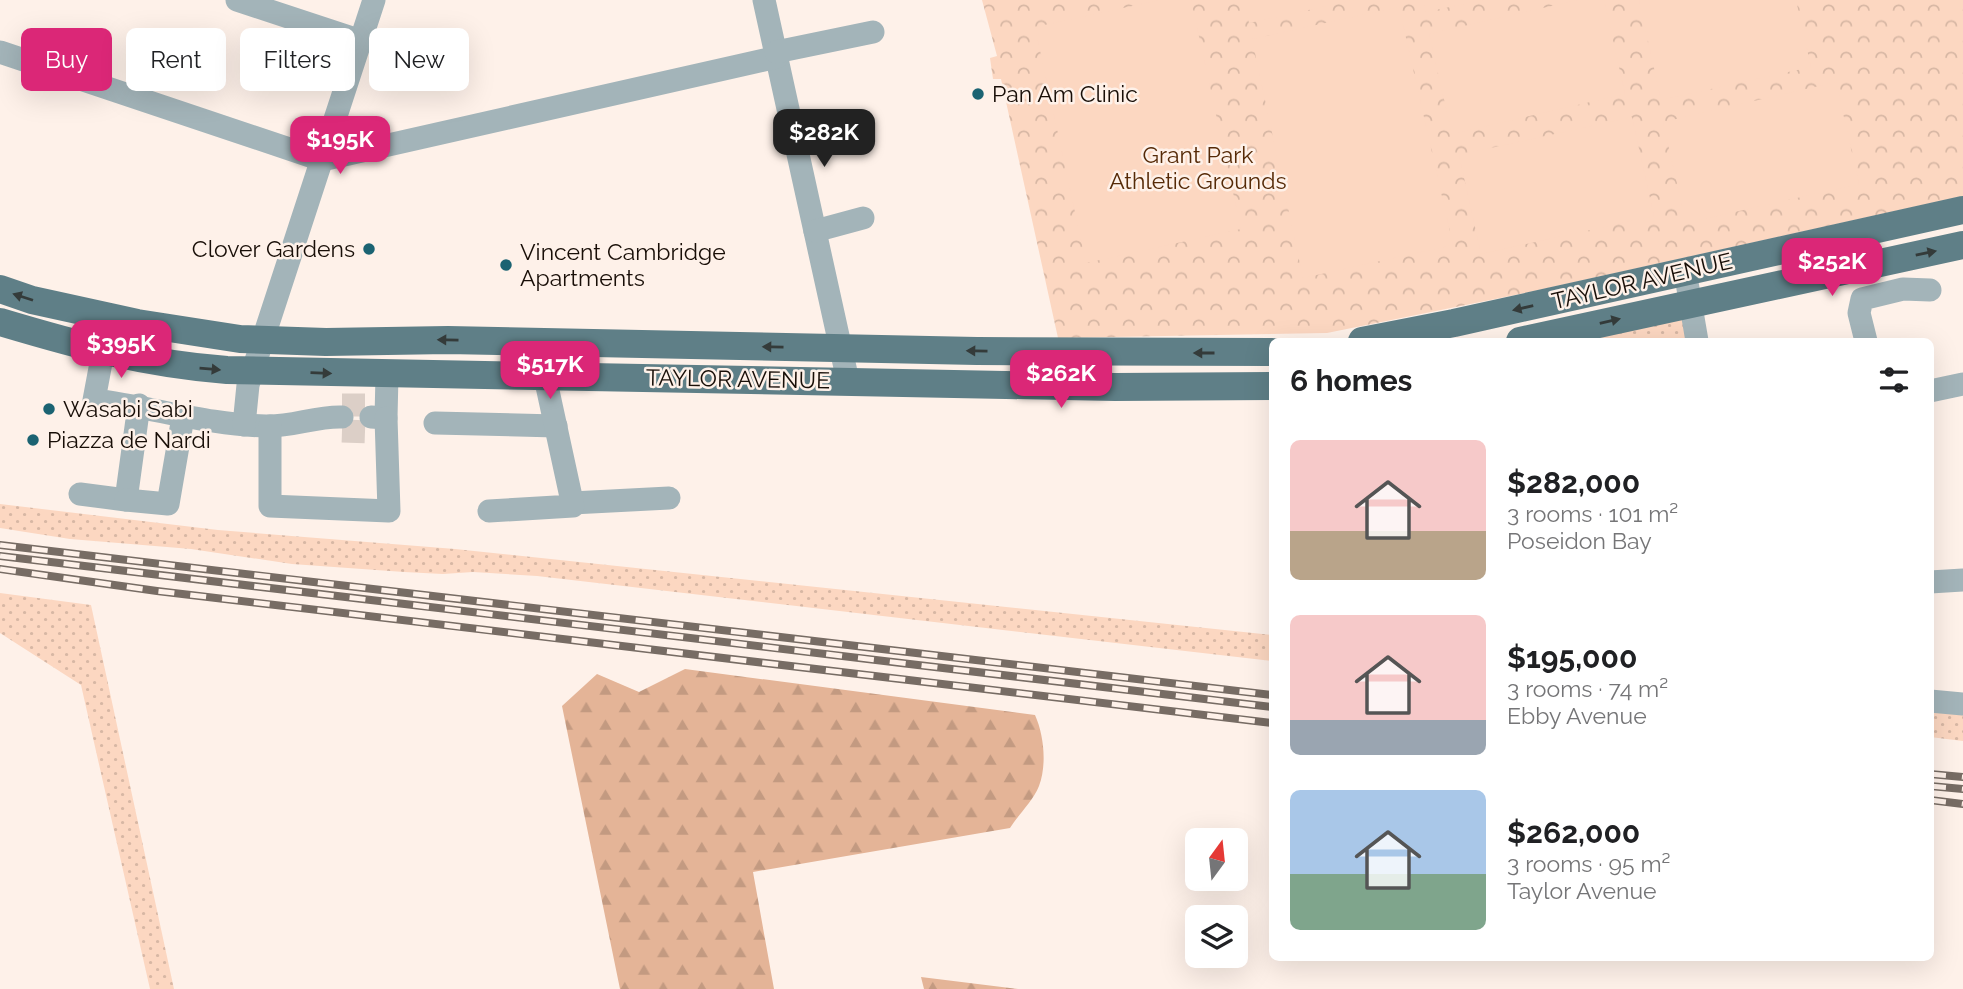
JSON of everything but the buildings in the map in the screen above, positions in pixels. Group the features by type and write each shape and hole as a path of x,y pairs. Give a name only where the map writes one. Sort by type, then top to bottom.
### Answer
{"main road":[{"name":"TAYLOR AVENUE","path":"1376,338 1963,210"},
{"name":"TAYLOR AVENUE","path":"1534,338 1963,245"},
{"name":"TAYLOR AVENUE","path":"0,289 32,300 137,323 240,339 326,342 449,340 841,349 1269,352"},
{"name":"TAYLOR AVENUE","path":"0,322 103,352 184,366 253,371 1128,387 1269,386"}],"street":[{"path":"244,425 248,385 374,0"},
{"path":"764,0 848,381"},
{"path":"243,1 361,41"},
{"path":"0,52 322,160 873,32"},
{"path":"815,231 863,218"},
{"path":"1685,271 1697,338"},
{"path":"1865,338 1860,313 1862,299 1903,289 1930,290"},
{"path":"103,352 94,400 139,405 183,416 244,425 270,426 339,417"},
{"path":"270,426 270,506 389,511 379,418 387,375"},
{"path":"489,511 573,506 545,377"},
{"path":"1934,390 1963,384"},
{"path":"126,500 139,405"},
{"path":"80,494 168,504 183,416"},
{"path":"435,423 556,426"},
{"path":"572,503 668,498"},
{"path":"1934,582 1963,580"},
{"path":"1934,701 1963,704"}],"green space":[{"name":"Grant Park Athletic Grounds","path":"982,0 1963,0 1963,196 1525,293 1327,333 1058,338 1001,79 993,79 990,58 997,56"},
{"path":"1160,0 1191,0 1241,229 1086,263 1035,27"},
{"path":"1244,0 1354,0 1249,23"},
{"path":"1424,0 1483,0 1426,12"},
{"path":"1578,0 1604,0 1625,94 1452,134 1429,34"},
{"path":"1639,0 1796,0 1811,67 1661,100"},
{"path":"1399,7 1453,245 1303,278 1252,39"},
{"path":"1836,82 1859,184 1686,223 1663,122"},
{"path":"1632,117 1654,216 1481,254 1459,155"},
{"path":"1691,303 1698,338 1534,338"},
{"path":"0,504 218,530 455,549 1269,635 1269,661 537,576 473,572 443,574 292,564 191,549 70,539 0,528"},
{"path":"0,593 91,605 174,989 150,989 81,685 0,633"},
{"path":"685,669 1035,715 1043,750 1039,786 1010,828 753,872 774,989 620,989 562,706 597,674 639,692"},
{"path":"1934,707 1963,711 1963,741 1934,737"},
{"path":"921,977 1018,989 924,989"}],"tunnel":[{"path":"342,405 371,405"},
{"path":"342,431 371,432"}],"railway":[{"path":"0,545 1269,695"},
{"path":"0,556 1269,707"},
{"path":"0,569 157,591 1269,723"},
{"path":"1934,774 1963,777"},
{"path":"1934,786 1963,789"},
{"path":"1934,800 1963,804"}],"place":[{"name":"Pan Am Clinic","path":"978,94"},
{"name":"Clover Gardens","path":"369,249"},
{"name":"Vincent Cambridge Apartments","path":"506,265"},
{"name":"Wasabi Sabi","path":"49,409"},
{"name":"Piazza de Nardi","path":"33,440"}]}
